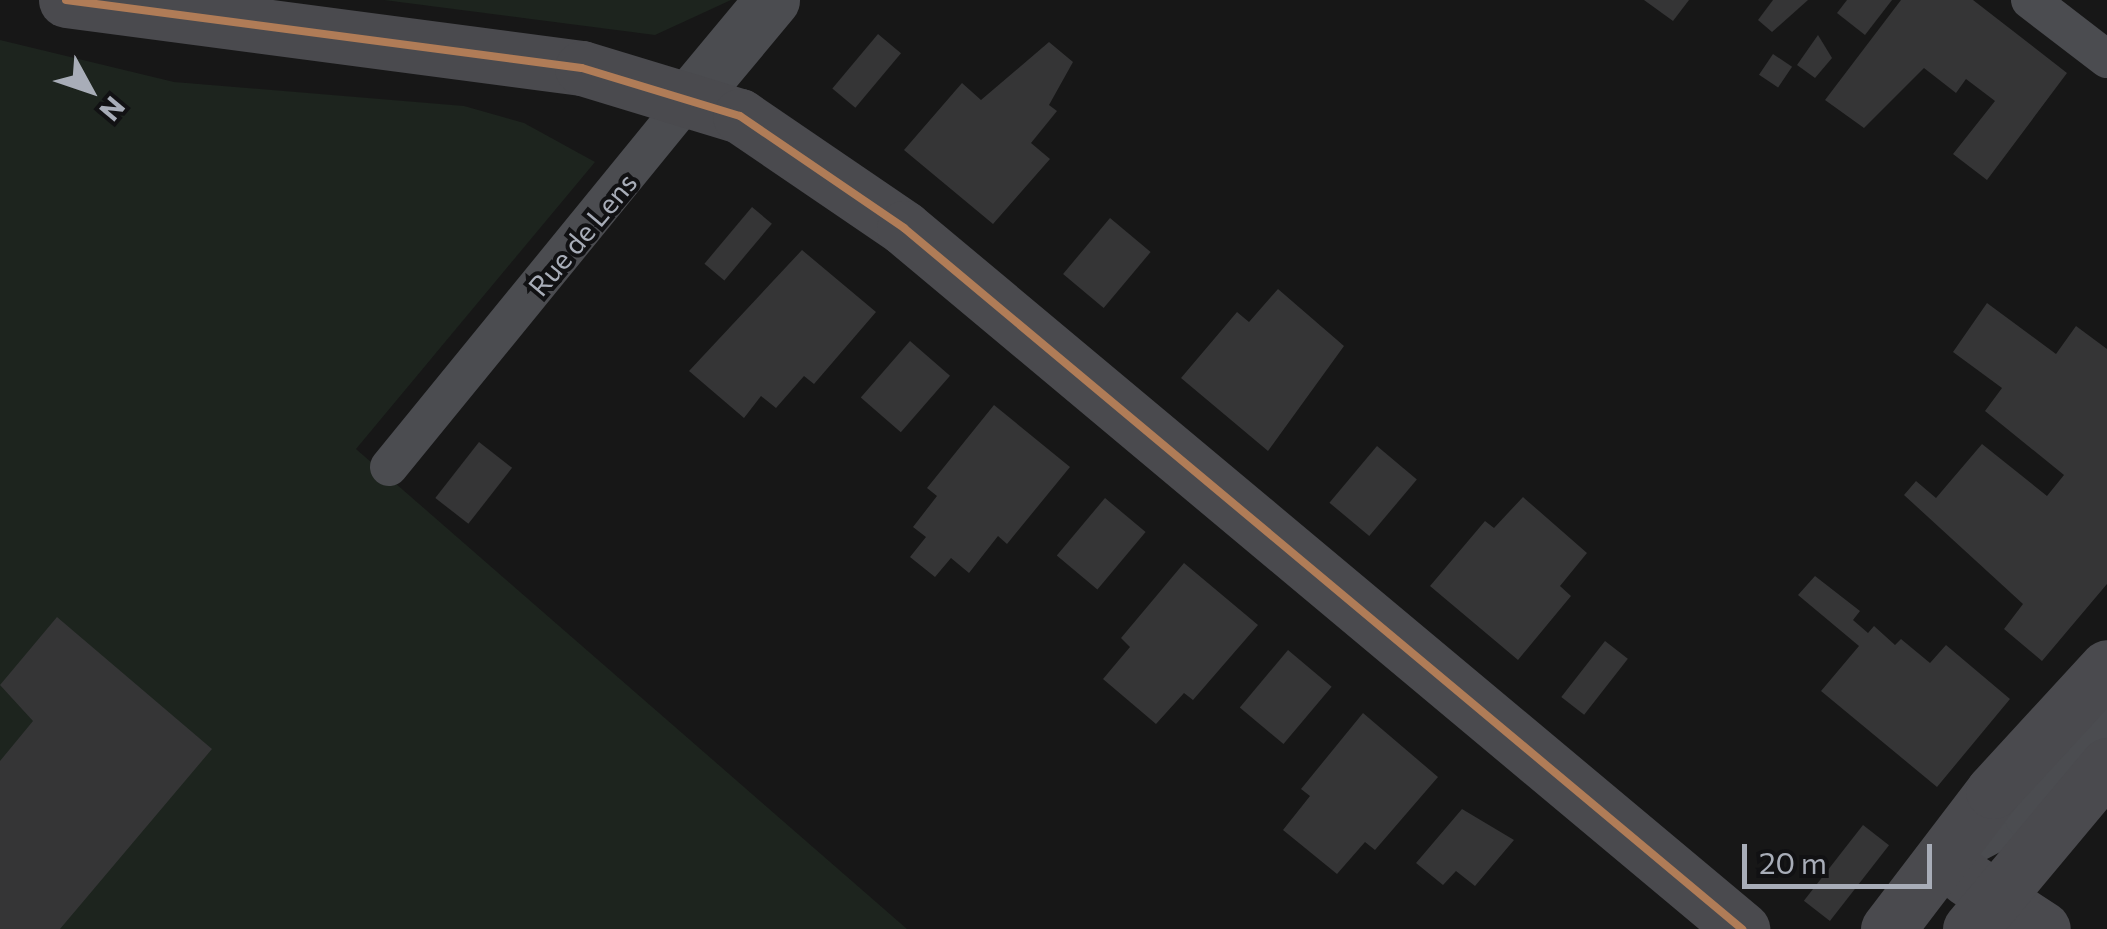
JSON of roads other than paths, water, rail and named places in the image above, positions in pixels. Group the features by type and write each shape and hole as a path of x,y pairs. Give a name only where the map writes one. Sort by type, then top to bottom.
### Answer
{"street":[{"path":"66,0 582,68 692,96 795,148 904,228 1742,929"},
{"name":"Rue de Lens","path":"692,96 772,0"},
{"path":"1888,929 2058,714 2107,667"},
{"path":"1982,915 2107,764"},
{"path":"1945,860 1982,915 2043,929"}],"lane":[{"path":"2030,0 2107,59"},
{"name":"Rue de Lens","path":"389,467 692,96"},
{"path":"1945,860 2024,818 2107,716"}]}
